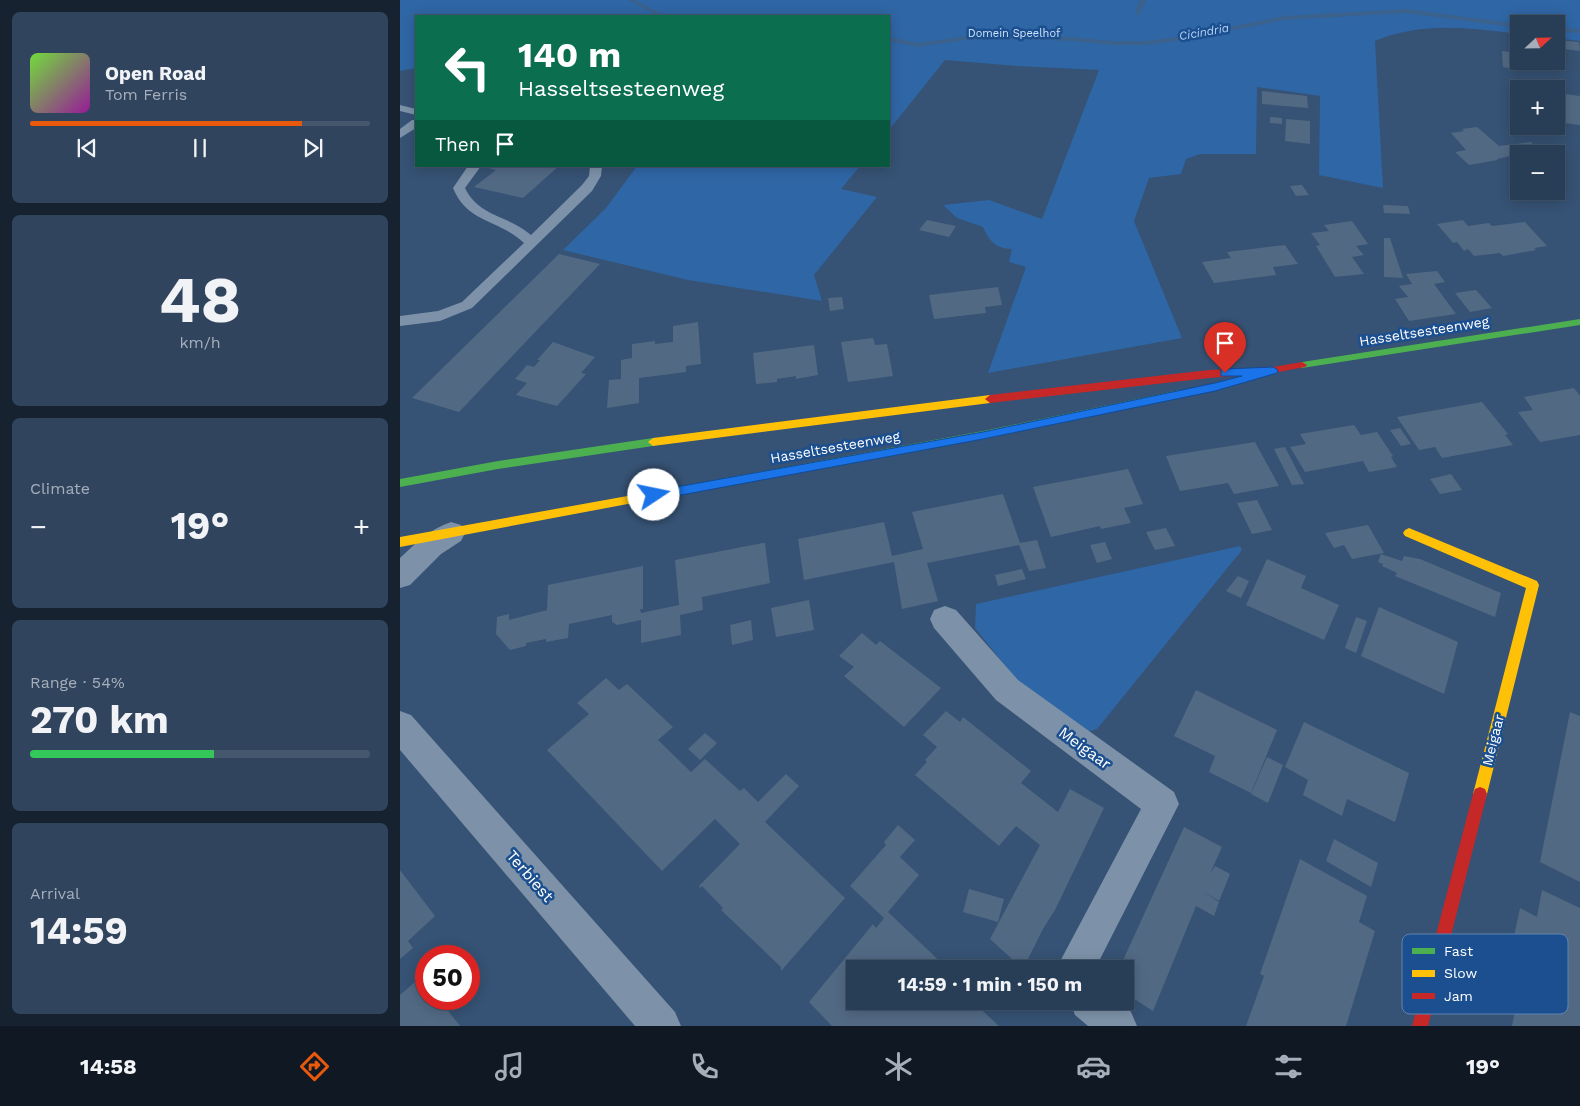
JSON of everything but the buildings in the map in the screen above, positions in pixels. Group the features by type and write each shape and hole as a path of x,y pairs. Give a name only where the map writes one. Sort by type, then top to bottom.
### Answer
{"main road":[{"name":"Hasseltsesteenweg","path":"400,483 498,465 923,407 1209,374 1273,370 1580,322"},
{"name":"Hasseltsesteenweg","path":"1223,384 1273,370"},
{"name":"Hasseltsesteenweg","path":"400,542 983,436 1196,391"},
{"name":"Meigaar","path":"1409,533 1533,585 1444,934"}],"street":[{"path":"400,576 431,546 451,533"},
{"name":"Meigaar","path":"945,619 1007,690 1162,804 1080,960"},
{"name":"Terbiest","path":"400,726 661,1026"},
{"path":"1099,1010 1117,1026"}],"lane":[{"path":"400,108 415,112"},
{"path":"400,134 415,124"},
{"path":"474,167 459,188 462,198 470,208 508,224 532,243"},
{"path":"400,321 440,316 467,305 587,188 595,176 596,167"}],"green space":[{"name":"Domein Speelhof","path":"400,0 1580,0 1580,41 1565,39 1565,15 1510,15 1510,33 1464,28 1428,28 1393,35 1375,41 1383,188 1319,175 1320,96 1257,87 1256,154 1200,154 1186,159 1181,174 1149,178 1134,221 1182,338 988,373 1026,267 1009,262 1012,249 997,246 988,237 983,227 957,218 943,205 989,200 1042,219 1099,70 945,60 890,129 890,15 415,15 415,68 400,71"},
{"path":"636,167 859,167 841,189 877,197 814,275 822,301 688,280 563,250 606,208"},
{"path":"1240,546 1242,550 1097,729 1084,733 1019,683 975,628 976,604"}],"waterway":[{"name":"Cicindria","path":"631,0 658,14 664,15"},
{"path":"1137,14 1144,0"},
{"name":"Cicindria","path":"890,39 918,45 966,38 1015,37 1145,43 1184,38 1284,18 1406,11 1510,25"},
{"name":"Cicindria","path":"1565,30 1580,31"}],"traffic: fast":[{"path":"1302,365 1580,322"},
{"path":"633,499 983,435 1180,394"},
{"path":"400,483 498,465 653,442"}],"traffic: slow":[{"path":"653,442 990,399"},
{"path":"400,542 633,499"},
{"path":"1409,533 1533,585 1480,794"}],"traffic: jam":[{"path":"990,399 1209,374 1273,370 1302,365"},
{"path":"1444,934 1480,794"},
{"path":"1420,1026 1423,1014"}],"route":[{"path":"654,495 983,436 1215,387 1273,370 1225,373"}]}
